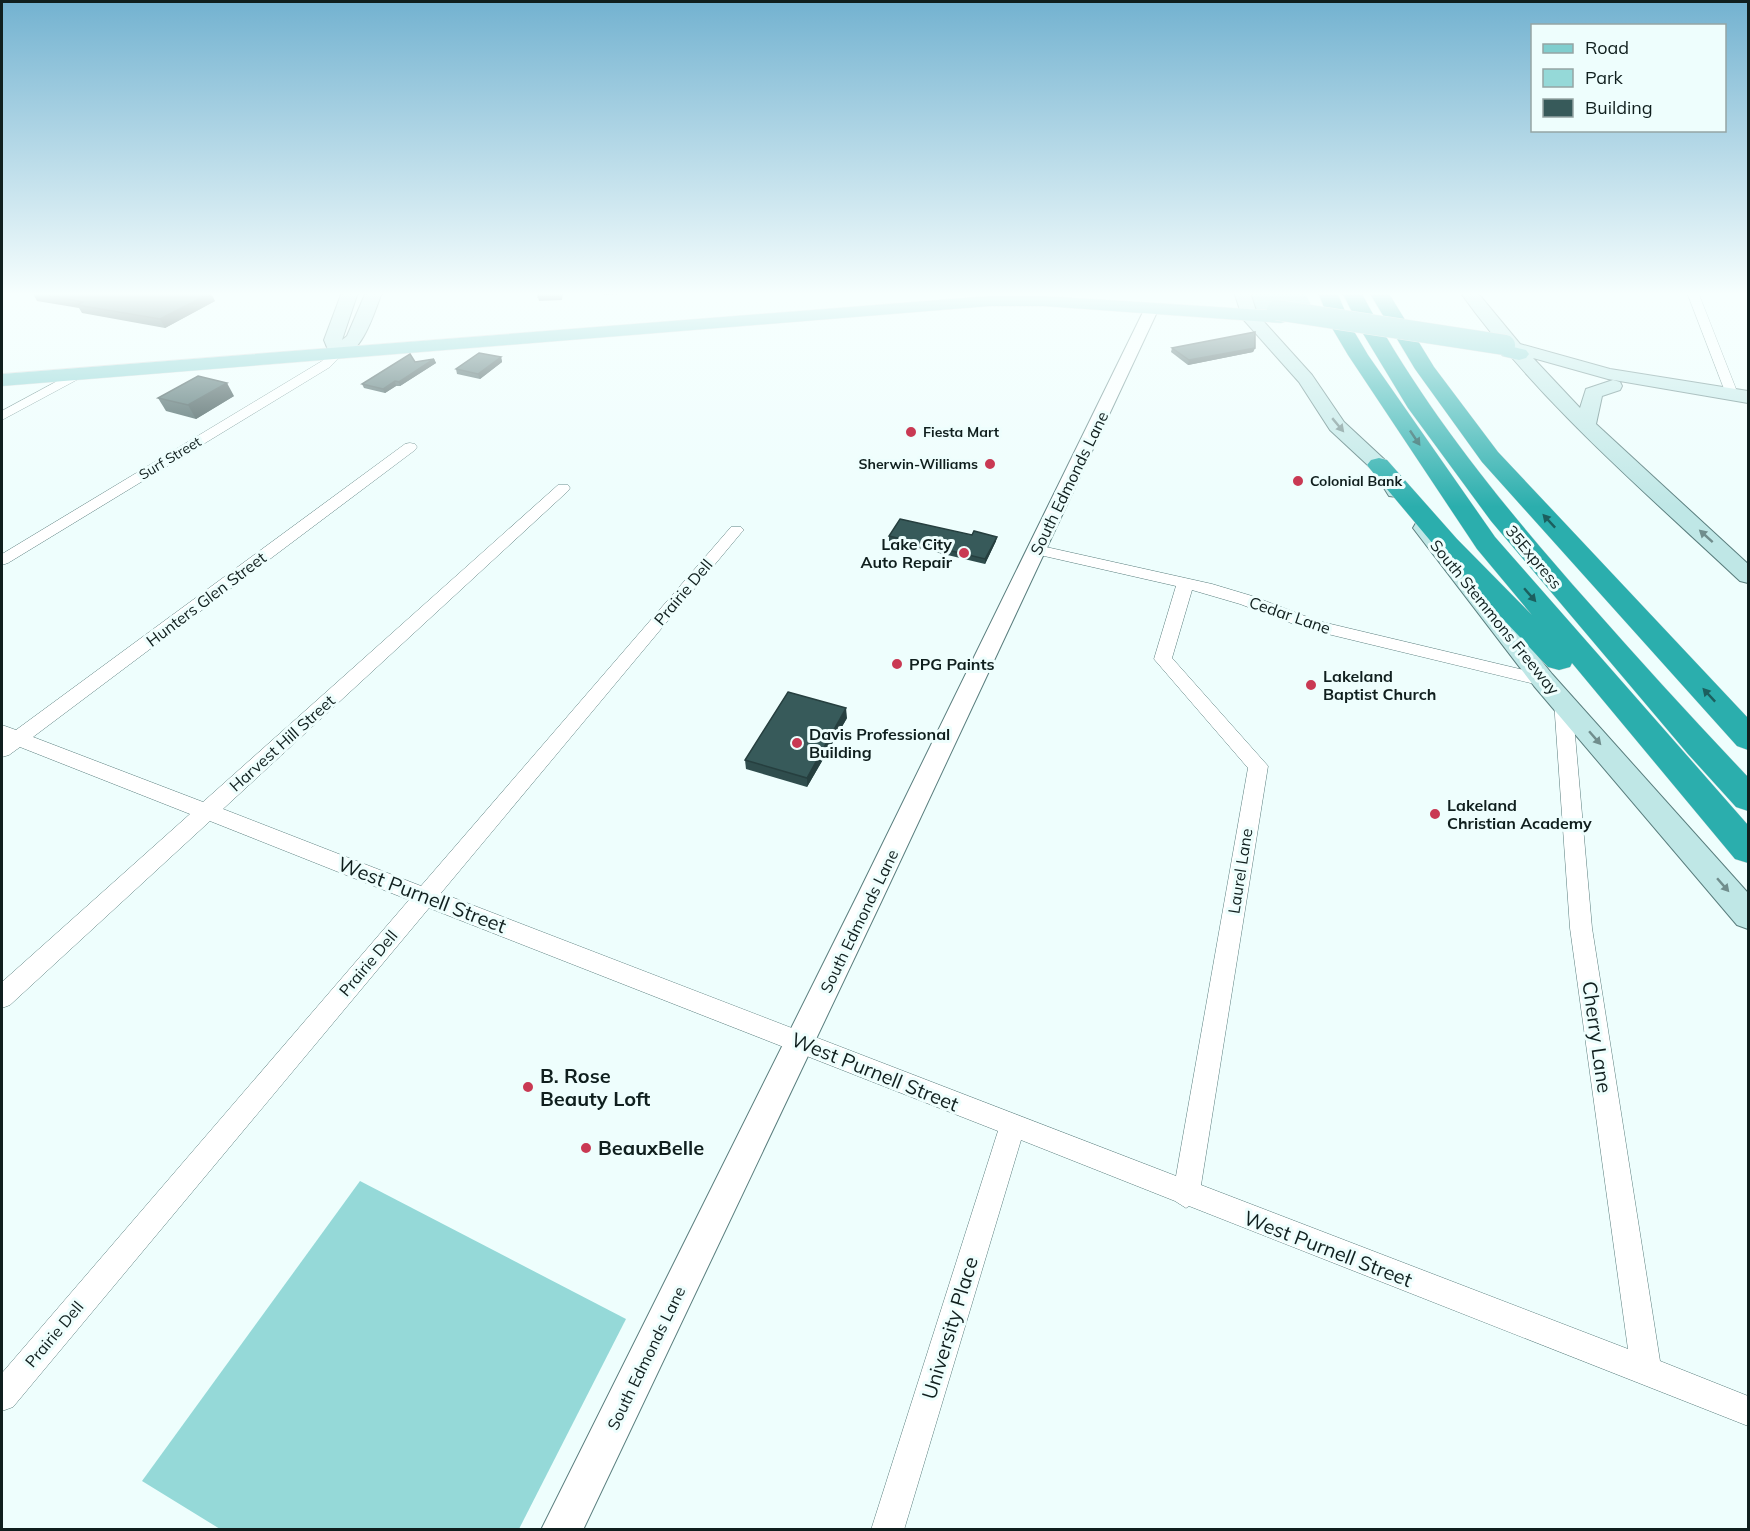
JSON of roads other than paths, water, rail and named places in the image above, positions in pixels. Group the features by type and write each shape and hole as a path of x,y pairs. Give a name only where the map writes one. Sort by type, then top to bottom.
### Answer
{"highway":[{"path":"1364,363 1485,543 1749,851"},
{"name":"35Express","path":"1391,363 1461,467 1510,529 1626,665 1749,798"},
{"path":"1422,363 1490,457 1749,738"},
{"path":"1379,465 1448,545 1749,851"}],"main road":[{"path":"2,368 74,363"},
{"path":"2,380 178,363"},
{"name":"South Stemmons Freeway","path":"1292,363 1306,379 1337,426 1379,465 1447,559 1543,680 1749,915"},
{"path":"1526,363 1586,425 1749,576"},
{"path":"1551,363 1613,386 1749,407"},
{"path":"1567,363 1608,374 1740,395"},
{"path":"1586,425 1593,393 1613,386"},
{"path":"1677,396 1740,395"}],"street":[{"name":"Surf Street","path":"2,560 317,370 322,363"},
{"name":"South Edmonds Lane","path":"561,1530 800,1043 1126,363"},
{"path":"1725,363 1740,395"},
{"path":"2,416 78,374"},
{"name":"Hunters Glen Street","path":"7,740 410,447"},
{"name":"Harvest Hill Street","path":"2,997 563,488"},
{"name":"Prairie Dell","path":"2,1396 736,530"},
{"name":"Cedar Lane","path":"1037,550 1185,584 1279,610 1313,625 1543,680"},
{"name":"Laurel Lane","path":"1185,584 1163,659 1258,766 1186,1194"},
{"name":"Cherry Lane","path":"1563,701 1581,928 1646,1372"},
{"name":"West Purnell Street","path":"7,740 207,812 425,896 1012,1127 1749,1412"},
{"name":"University Place","path":"887,1530 1012,1127"}],"place":[{"name":"Fiesta Mart","path":"911,432"},
{"name":"Sherwin-Williams","path":"990,464"},
{"name":"Colonial Bank","path":"1298,481"},
{"name":"Lake City Auto Repair","path":"964,553"},
{"name":"PPG Paints","path":"897,664"},
{"name":"Lakeland Baptist Church","path":"1311,685"},
{"name":"Davis Professional Building","path":"797,743"},
{"name":"Lakeland Christian Academy","path":"1435,814"},
{"name":"B. Rose Beauty Loft","path":"528,1087"},
{"name":"BeauxBelle","path":"586,1148"}]}
